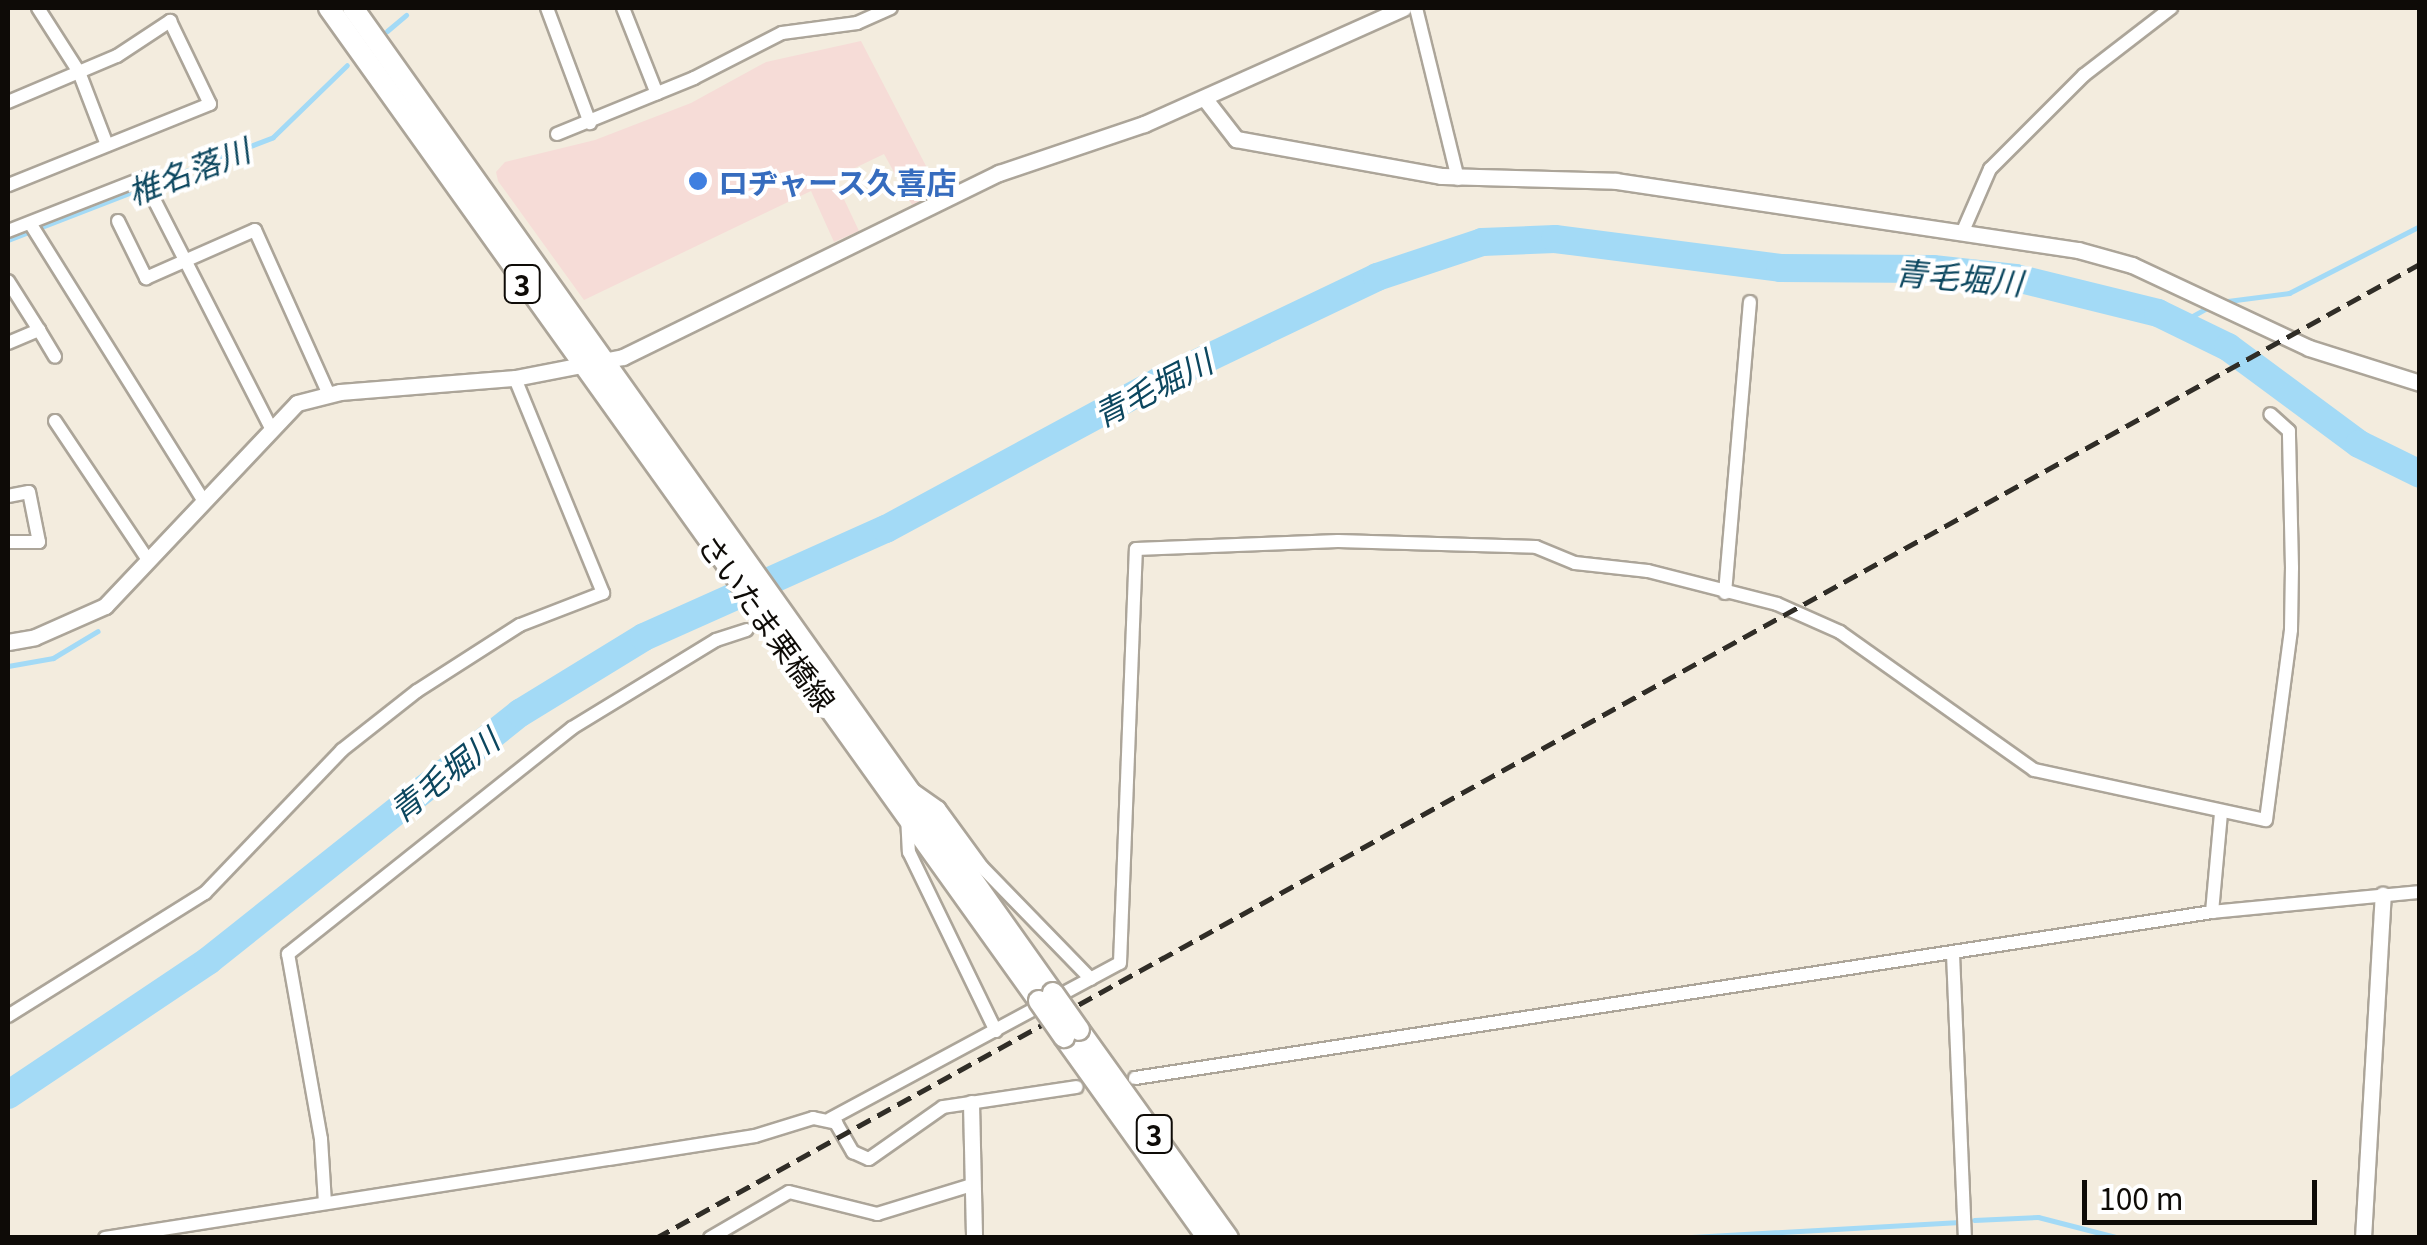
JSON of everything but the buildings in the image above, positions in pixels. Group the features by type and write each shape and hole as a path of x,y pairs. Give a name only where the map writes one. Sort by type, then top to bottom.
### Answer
{"main road":[{"name":"さいたま栗橋線","path":"329,8 581,367 729,552 907,816 1046,997"},
{"name":"さいたま栗橋線","path":"353,8 608,362 729,552"},
{"name":"さいたま栗橋線","path":"772,612 910,788 1208,1238"},
{"name":"さいたま栗橋線","path":"1072,1034 1228,1238"}],"street":[{"path":"38,8 79,72 107,145"},
{"path":"547,8 590,123"},
{"path":"624,8 657,94"},
{"path":"557,134 657,94 782,33 857,23 891,8"},
{"path":"8,642 35,638 105,606 270,426 296,403 329,395 515,378 608,362 999,172 1205,98 1404,8"},
{"path":"1416,8 1458,179"},
{"path":"1963,231 1990,168 2084,75 2171,8"},
{"path":"8,102 79,72 170,21 196,68 210,104 8,184"},
{"path":"1205,98 1226,131 1246,142 1458,179 1616,180 1963,231 2103,256 2201,296 2309,348 2420,383"},
{"path":"8,231 143,178 270,426"},
{"path":"118,222 146,278 255,230 329,395"},
{"path":"30,223 203,500"},
{"path":"8,281 55,357"},
{"path":"1725,593 1750,302"},
{"path":"8,343 39,330"},
{"path":"8,1016 205,893 342,750 417,691 520,625 603,593 515,378"},
{"path":"105,1238 830,1119 1120,963 1136,550 1338,541 1536,547 1574,564 1648,571 1778,604 1840,632 2034,770 2266,820 2291,630 2288,432 2270,414"},
{"path":"55,421 148,560"},
{"path":"8,496 29,492 39,542 8,542"},
{"path":"325,1203 321,1139 288,954 572,728 716,640 746,630"},
{"path":"910,788 939,808 982,867 1091,979"},
{"path":"2212,912 2221,813"},
{"path":"907,816 909,852 996,1032"},
{"path":"1136,1078 2212,912 2420,892"},
{"path":"2364,1238 2383,895"},
{"path":"1953,954 1965,1238"},
{"path":"830,1119 853,1152 869,1159 911,1124 943,1107 1078,1087"},
{"path":"971,1103 974,1238"},
{"path":"710,1238 790,1192 877,1214 972,1185"}],"shaded area":[{"path":"861,41 939,191 912,205 884,154 834,178 859,231 834,242 811,191 584,300 498,181 496,172 505,162 595,140 691,103 766,62"}],"waterway":[{"name":"椎名落川","path":"387,31 406,15"},
{"name":"椎名落川","path":"8,240 273,137 347,65"},
{"path":"2220,302 2289,293 2420,226"},
{"name":"青毛堀川","path":"8,1095 208,961 520,713 644,637 886,529 1158,382 1377,277 1482,242 1555,239 1780,268 1933,269 2016,278 2158,313 2228,347 2359,444 2420,474"},
{"path":"2178,324 2210,306"},
{"path":"8,666 53,658 98,631"},
{"path":"1974,1220 2038,1217 2119,1238"},
{"path":"1674,1238 1956,1222"}],"railway":[{"path":"656,1238 2420,264"}],"place":[{"name":"ロヂャース久喜店","path":"698,181"}]}
